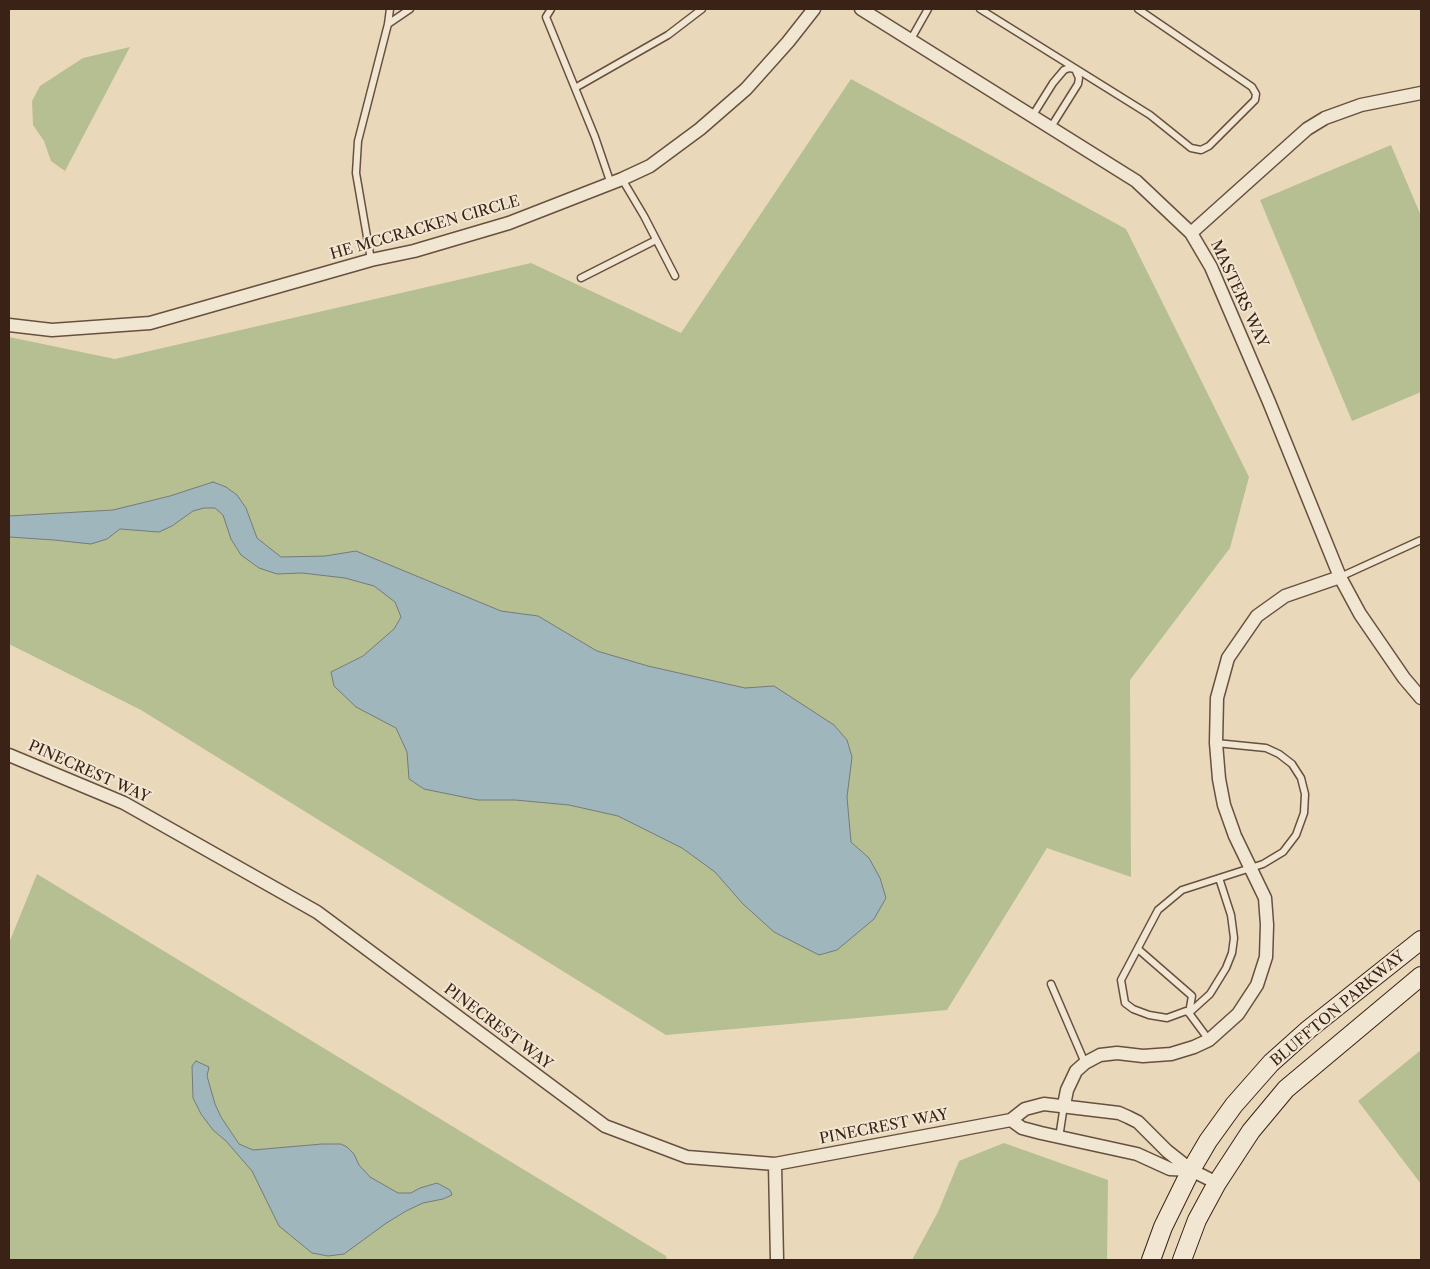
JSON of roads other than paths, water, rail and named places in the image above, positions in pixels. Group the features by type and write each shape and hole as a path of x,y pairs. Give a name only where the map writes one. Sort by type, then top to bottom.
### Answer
{"main road":[{"name":"BLUFFTON PARKWAY","path":"1151,1260 1163,1227 1191,1170 1208,1141 1234,1105 1271,1062 1421,940"},
{"name":"BLUFFTON PARKWAY","path":"1182,1260 1197,1220 1217,1183 1250,1131 1286,1089 1421,976"}],"street":[{"name":"HE MCCRACKEN CIRCLE","path":"9,325 52,330 150,323 509,223 617,181 657,160 700,129 746,89 788,42 814,9"},
{"name":"MASTERS WAY","path":"861,9 1136,181 1191,233 1211,267 1258,375 1340,577 1360,614 1404,678 1421,698"},
{"path":"1191,233 1307,129 1325,118 1361,105 1421,93"},
{"path":"1064,1105 1067,1090 1076,1071 1084,1063 1100,1055 1117,1053 1143,1056 1170,1054 1194,1047 1209,1040 1238,1014 1257,985 1266,957 1267,926 1264,898 1224,805 1219,779 1216,743 1217,698 1228,658 1257,616 1285,596 1340,577"},
{"name":"PINECREST WAY","path":"9,755 124,802 317,912 605,1126 686,1157 775,1164 1011,1120"},
{"path":"1191,1170 1170,1169 1137,1154 1059,1138 1022,1128 1011,1120 1025,1108 1044,1104 1064,1105 1119,1114 1133,1119 1148,1131 1167,1151 1191,1170 1217,1183"},
{"path":"775,1164 777,1260"}],"lane":[{"path":"371,260 356,173 358,141 388,24 390,9"},
{"path":"388,24 410,9"},
{"path":"551,9 546,17 595,137 617,181 644,216 674,276"},
{"path":"575,88 668,35 702,9"},
{"path":"911,39 928,9"},
{"path":"980,9 1150,115 1191,148 1201,150 1209,146 1255,100 1256,94 1252,87 1138,9"},
{"path":"1033,115 1053,83 1064,70 1075,68"},
{"path":"1052,127 1078,84 1079,78 1075,68"},
{"path":"581,278 656,240"},
{"path":"1340,577 1421,540"},
{"path":"1209,1040 1186,1011 1167,1018 1133,1010 1125,1003 1121,980 1158,910 1182,890 1263,864 1283,852 1296,836 1304,814 1305,794 1301,778 1292,764 1279,754 1266,748 1216,743"},
{"path":"1189,1013 1210,994 1226,968 1232,953 1234,938 1231,915 1219,878"},
{"path":"1138,949 1192,996 1189,1013"},
{"path":"1051,984 1084,1063"},
{"path":"1059,1138 1064,1105"}],"water":[{"path":"213,482 226,487 237,495 246,508 257,538 281,557 325,556 356,551 501,611 538,616 597,651 648,666 745,688 774,686 834,725 847,740 852,757 847,797 851,842 869,858 880,878 886,898 874,919 837,950 819,955 774,932 743,904 715,872 682,848 618,816 569,805 515,800 478,800 424,789 409,779 407,752 396,728 356,707 334,686 331,672 363,656 394,629 401,617 395,602 374,586 345,578 302,573 277,574 259,568 241,555 231,539 223,515 215,508 193,511 172,526 159,532 120,529 107,539 91,544 9,537 9,516 113,510 170,496"},
{"path":"196,1061 209,1067 207,1076 215,1104 221,1117 239,1144 253,1150 341,1144 354,1154 359,1165 370,1177 398,1193 411,1193 437,1183 450,1190 452,1195 423,1203 406,1211 344,1254 328,1256 312,1253 279,1226 252,1171 226,1141 213,1130 201,1114 193,1098 192,1066"}]}
